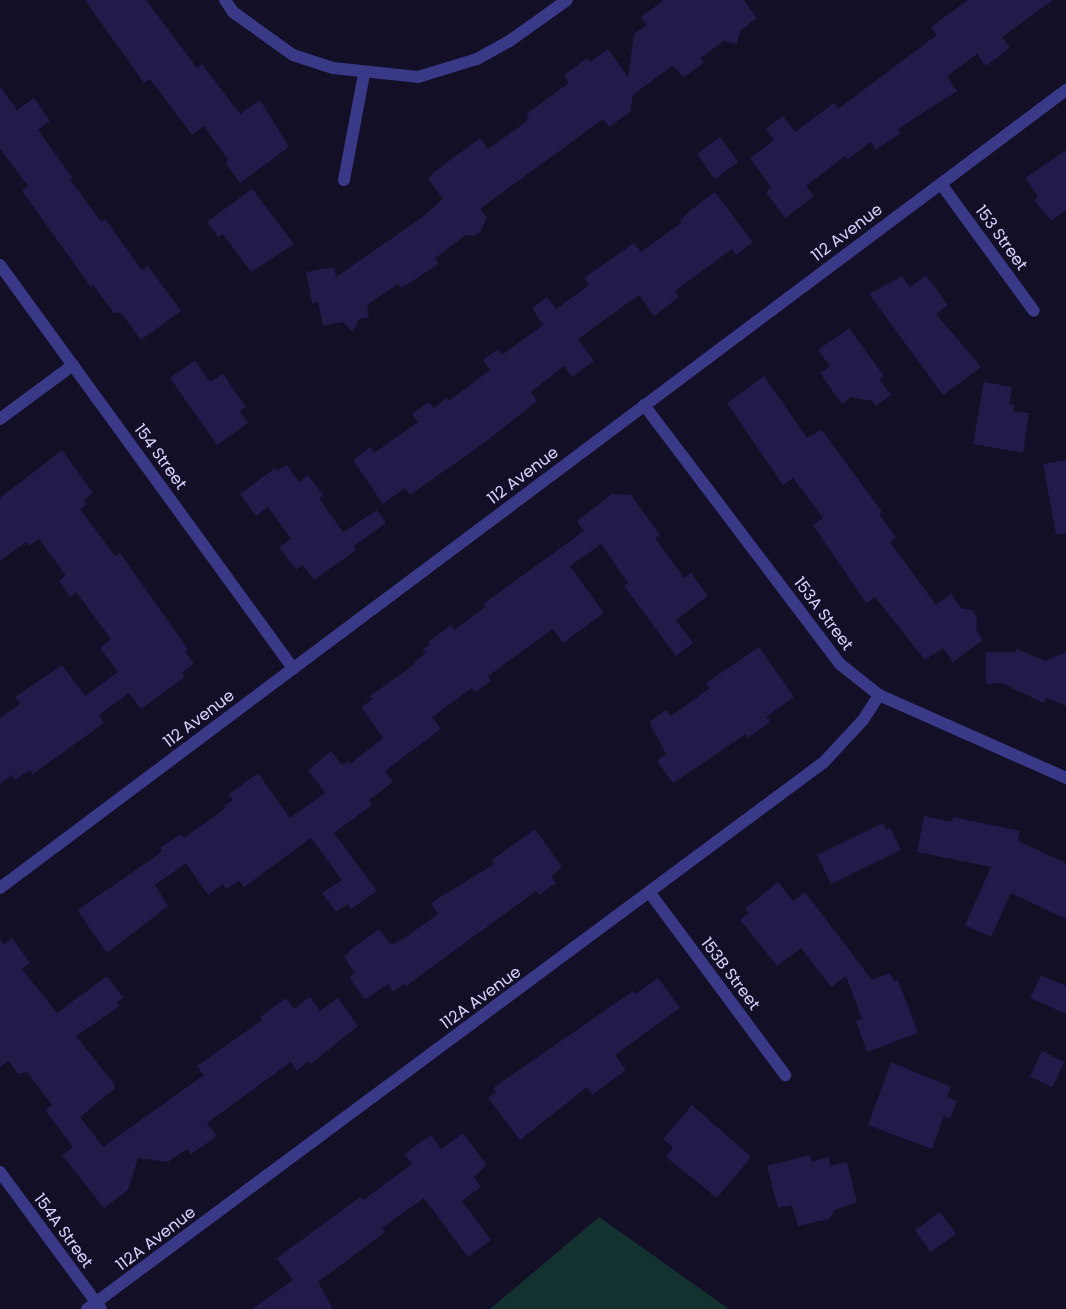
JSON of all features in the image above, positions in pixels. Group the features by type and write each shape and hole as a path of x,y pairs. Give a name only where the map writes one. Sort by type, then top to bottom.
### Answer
{"street":[{"path":"225,0 241,18 293,55 333,68 364,74 418,77 470,62 508,42 568,0"},
{"path":"344,180 364,74"},
{"name":"112 Avenue","path":"0,888 1066,90"},
{"name":"153 Street","path":"941,184 1034,311"},
{"name":"154 Street","path":"0,265 293,669"},
{"path":"0,419 73,365"},
{"name":"153A Street","path":"644,405 840,664 879,695 1066,778"},
{"name":"112A Avenue","path":"94,1307 824,762 863,720 879,695"},
{"name":"153B Street","path":"650,893 785,1074"},
{"name":"154A Street","path":"0,1172 94,1307"}],"green space":[{"path":"599,1217 729,1309 490,1309"}],"building":[{"path":"85,0 146,0 197,68 202,64 240,114 260,100 289,147 240,183 225,163 228,160 204,126 192,135 150,79 144,83"},
{"path":"664,0 744,0 757,18 740,31 737,44 724,41 701,58 704,63 684,77 672,66 633,95 630,112 609,127 603,119 480,209 487,218 480,232 474,236 466,235 435,258 439,264 401,288 398,284 367,305 369,317 359,319 353,332 343,322 323,326 318,302 312,303 306,272 334,267 336,277 424,216 443,199 428,179 433,173 480,138 488,149 519,127 529,119 526,114 569,83 564,75 587,58 590,62 608,49 628,77 634,34 647,25 641,17"},
{"path":"968,0 1053,0 1002,37 1010,48 986,66 977,54 947,76 957,91 898,129 901,133 876,150 871,142 848,159 845,156 806,186 814,196 785,218 766,192 771,187 750,158 774,140 766,129 783,116 795,132 834,103 838,109 937,35 931,27"},
{"path":"0,86 17,110 34,98 50,121 38,130 72,177 70,179 101,222 105,219 142,270 148,266 181,311 141,340 121,313 114,313 93,285 91,287 22,191 28,186 0,149"},
{"path":"720,137 738,162 715,179 697,154"},
{"path":"1066,150 1066,210 1051,221 1034,200 1038,197 1025,178"},
{"path":"252,189 294,244 251,272 223,234 218,237 207,222"},
{"path":"715,192 753,242 736,255 732,249 675,291 679,297 654,316 639,295 578,339 594,361 572,377 564,366 531,392 537,401 484,443 410,495 405,488 383,504 353,460 370,447 374,453 418,422 412,414 429,402 434,408 447,398 449,401 490,370 483,360 498,349 502,355 543,325 532,308 547,297 556,309 589,285 584,278 634,243 641,252 681,223 680,221 688,212"},
{"path":"926,275 948,305 936,314 981,367 943,395 869,294 902,276 910,287"},
{"path":"849,328 884,376 879,379 891,395 876,406 872,401 851,397 842,404 820,373 830,366 818,350"},
{"path":"195,360 210,382 223,374 246,407 240,411 248,423 217,445 170,378"},
{"path":"764,376 807,438 822,430 882,512 879,514 896,537 890,542 936,605 951,594 961,608 972,610 977,618 976,629 983,640 953,662 943,648 925,660 875,597 866,603 813,525 823,518 793,478 783,485 727,403"},
{"path":"984,382 1012,387 1009,404 1014,405 1013,411 1029,413 1023,453 973,444"},
{"path":"62,450 93,493 84,500 87,504 80,509 115,556 120,553 188,649 185,651 194,664 181,673 185,677 141,709 129,693 99,715 104,723 33,774 30,770 15,780 12,775 0,784 0,718 20,704 15,697 62,665 85,696 118,672 100,648 111,639 76,592 70,597 59,581 66,576 39,539 29,546 26,542 0,561 0,498"},
{"path":"1066,460 1066,534 1056,534 1043,464"},
{"path":"287,465 299,482 308,475 323,495 319,498 343,532 377,510 386,523 354,546 356,550 314,580 303,565 296,570 279,547 291,539 268,507 256,516 240,494 275,468 277,471"},
{"path":"612,494 631,495 660,535 655,538 684,578 691,573 708,596 676,620 693,643 676,656 624,586 628,583 601,544 570,566 604,613 563,643 553,629 488,676 491,681 475,692 472,688 432,717 441,729 385,771 393,782 369,800 372,805 334,833 377,891 351,909 348,904 336,912 322,893 342,880 311,838 244,887 239,881 226,889 223,884 208,895 186,863 155,885 168,906 107,953 77,910 152,859 162,851 160,848 181,834 184,838 226,808 224,806 233,800 229,794 258,773 290,818 325,793 308,770 331,751 342,765 348,761 350,764 383,738 361,707 373,699 370,696 415,664 414,662 426,653 423,649 430,644 428,642 451,625 454,630 485,607 483,604 584,531 577,521"},
{"path":"759,647 794,697 766,717 770,722 748,738 746,734 673,783 657,761 666,754 649,722 666,710 671,716 710,688 706,683"},
{"path":"1017,649 1045,661 1066,652 1066,706 1046,698 1044,703 1001,683 986,684 986,652 1015,652"},
{"path":"924,816 952,822 953,817 1020,831 1018,841 1066,863 1066,919 1011,893 991,937 965,925 991,867 917,852"},
{"path":"883,823 886,830 890,828 901,850 831,884 817,855"},
{"path":"535,829 562,867 551,876 556,883 539,895 536,891 406,986 404,984 393,992 388,984 365,1000 349,977 355,973 344,957 354,947 379,929 391,945 406,937 438,914 431,903 494,864 492,860"},
{"path":"778,882 793,901 805,892 872,980 890,973 894,982 898,980 918,1033 867,1052 856,1021 862,1019 846,976 831,987 801,948 777,966 740,920 749,913 745,909"},
{"path":"12,938 30,963 22,969 57,1013 107,976 123,998 117,1002 120,1006 76,1036 115,1085 114,1089 80,1117 103,1147 204,1075 197,1066 262,1020 260,1017 286,998 294,1009 310,997 320,1011 338,998 358,1026 311,1064 309,1061 297,1071 291,1062 207,1123 217,1136 191,1154 187,1149 168,1162 138,1158 128,1190 104,1208 62,1155 73,1147 45,1110 52,1105 27,1072 18,1074 9,1061 0,1067 0,939 4,944"},
{"path":"1041,975 1066,986 1066,1014 1030,998"},
{"path":"658,978 680,1008 615,1055 626,1070 592,1095 587,1087 520,1140 488,1098 496,1092 493,1088 633,991 635,994"},
{"path":"1042,1051 1064,1062 1052,1087 1030,1076"},
{"path":"891,1062 951,1087 947,1097 957,1101 950,1119 944,1116 932,1149 868,1125"},
{"path":"692,1105 751,1157 717,1198 666,1157 673,1147 663,1139"},
{"path":"463,1133 487,1165 474,1177 481,1187 462,1201 491,1240 468,1257 424,1198 382,1228 385,1232 318,1282 333,1309 252,1309 293,1280 277,1258 360,1197 363,1200 412,1164 404,1154 431,1135 441,1149"},
{"path":"810,1155 812,1162 828,1157 831,1166 847,1162 857,1202 835,1210 829,1219 798,1226 792,1205 778,1208 767,1166"},
{"path":"940,1212 956,1234 931,1252 915,1230"}]}
